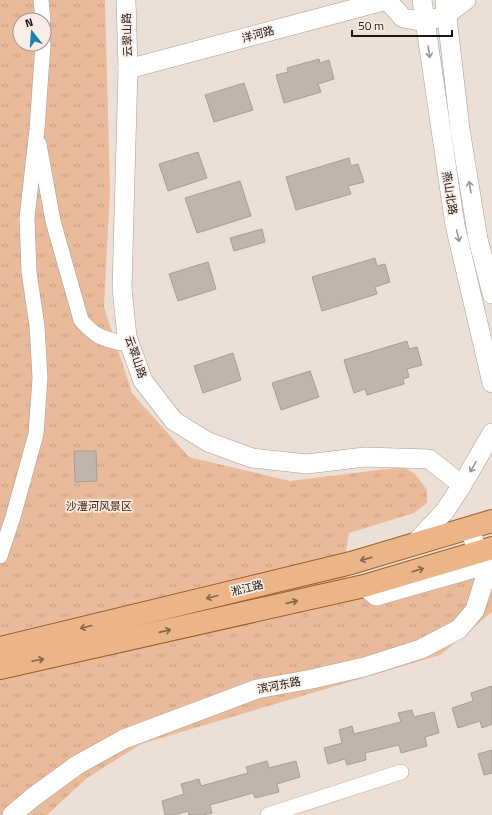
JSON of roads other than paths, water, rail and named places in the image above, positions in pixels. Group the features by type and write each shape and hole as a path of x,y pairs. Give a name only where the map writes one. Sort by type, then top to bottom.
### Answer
{"main road":[{"name":"淞江路","path":"0,648 351,564 492,521"},
{"path":"0,668 486,557"}],"street":[{"path":"41,0 42,12"},
{"name":"云翠山路","path":"126,0 128,69 122,288 127,337 144,381 174,421 208,442 252,458 307,464 365,457 429,459 462,485"},
{"name":"洋河路","path":"128,69 387,0 403,18 425,22"},
{"name":"燕山北路","path":"422,0 456,225 492,383"},
{"path":"425,22 445,8 466,0"},
{"name":"燕山北路","path":"445,8 460,129 478,239 492,294"},
{"path":"0,556 13,517 36,434 40,378 37,326 29,272 27,218 42,52"},
{"path":"36,129 53,221 81,320 90,331 98,337 130,345"},
{"path":"27,218 53,221"},
{"path":"413,545 445,511 492,433"},
{"name":"滨河东路","path":"12,815 32,798 77,765 124,739 257,689 312,679 364,667 421,650 459,629 475,610 485,578 486,557 470,528"},
{"path":"268,815 401,772"}],"park label":[{"name":"沙澧河风景区","path":"99,506"}]}
